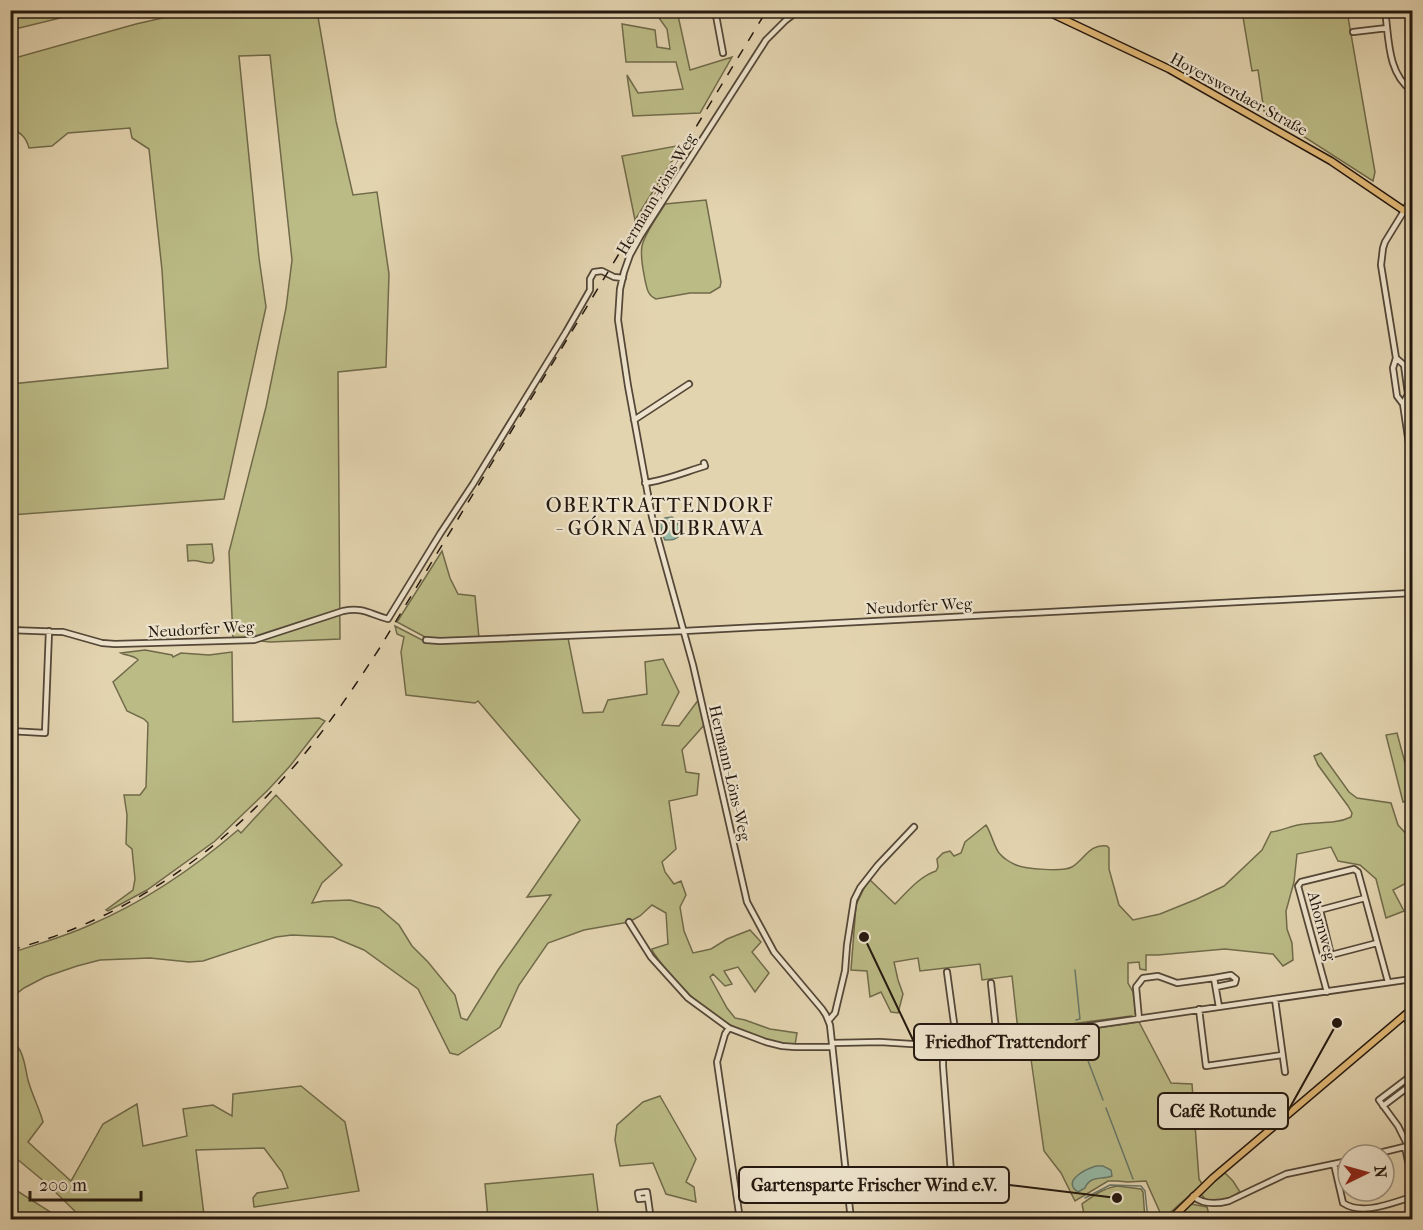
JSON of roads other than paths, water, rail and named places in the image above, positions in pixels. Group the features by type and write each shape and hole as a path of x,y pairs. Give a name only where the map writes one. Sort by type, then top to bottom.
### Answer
{"main road":[{"name":"Hoyerswerdaer Straße","path":"1044,10 1169,69 1331,161 1413,216"},
{"path":"1170,1220 1213,1178 1413,1009"}],"street":[{"path":"715,10 723,53"},
{"name":"Hermann-Löns-Weg","path":"799,10 766,40 640,236 622,278 618,320 645,483 660,547 693,665 747,903 774,952 829,1020 851,1220"},
{"path":"1385,10 1392,62 1402,81 1413,91"},
{"path":"1353,32 1388,28"},
{"path":"1413,198 1385,242 1382,257 1396,358 1393,368 1397,396 1403,404 1413,464"},
{"name":"Neudorfer Weg","path":"10,630 73,633 102,643 115,644 235,641 258,639 352,609 366,611 388,620 566,332 590,290 590,279 594,272 602,271 622,278"},
{"path":"1396,358 1404,365 1407,381 1408,394 1403,404"},
{"path":"634,420 689,384"},
{"path":"645,483 659,481 705,466 705,463"},
{"name":"Neudorfer Weg","path":"426,640 684,631 1413,593"},
{"path":"10,731 45,733 49,631"},
{"path":"829,1020 835,1013 845,971 854,900 860,888 878,865 914,827"},
{"name":"Ahornweg","path":"1327,992 1298,886 1301,882 1354,869 1358,872 1365,898"},
{"path":"1377,943 1331,955 1320,910 1365,898 1388,982"},
{"path":"629,922 651,957 688,998 729,1028 766,1042 795,1047 871,1042 957,1046 1413,979"},
{"path":"947,972 957,1046"},
{"path":"1139,1019 1136,987 1143,978 1158,976 1177,983 1231,975 1236,979 1235,984 1216,987"},
{"path":"1214,978 1219,1007"},
{"path":"991,983 997,1039"},
{"path":"1275,999 1285,1072"},
{"path":"1199,1010 1206,1066 1282,1055"},
{"path":"1404,1016 1413,1026"},
{"path":"729,1028 717,1062 740,1220"},
{"path":"943,1046 951,1173"},
{"path":"1413,1075 1379,1100 1398,1126 1408,1146 1413,1180"},
{"path":"1383,1106 1413,1084"},
{"path":"1389,1093 1393,1099"},
{"path":"1193,1196 1203,1202 1222,1203 1286,1174 1334,1164 1343,1203 1350,1207 1370,1208 1413,1197"},
{"path":"648,1198 651,1220"},
{"path":"777,1220 787,1218"}],"waterway":[{"path":"1075,970 1080,1019 1076,1020"},
{"path":"1077,1032 1103,1100"},
{"path":"1106,1108 1133,1179"},
{"path":"1085,1198 1110,1185 1141,1186 1145,1191 1148,1220"}],"railway":[{"path":"10,950 49,938 123,906 191,863 253,810 308,750 379,649 767,10"}],"place":[{"name":"Friedhof Trattendorf","path":"864,937"},
{"name":"Café Rotunde","path":"1337,1023"},
{"name":"Gartensparte Frischer Wind e.V.","path":"1117,1198"}],"district":[{"name":"OBERTRATTENDORF - GÓRNA DUBRAWA","path":"660,516"}]}
